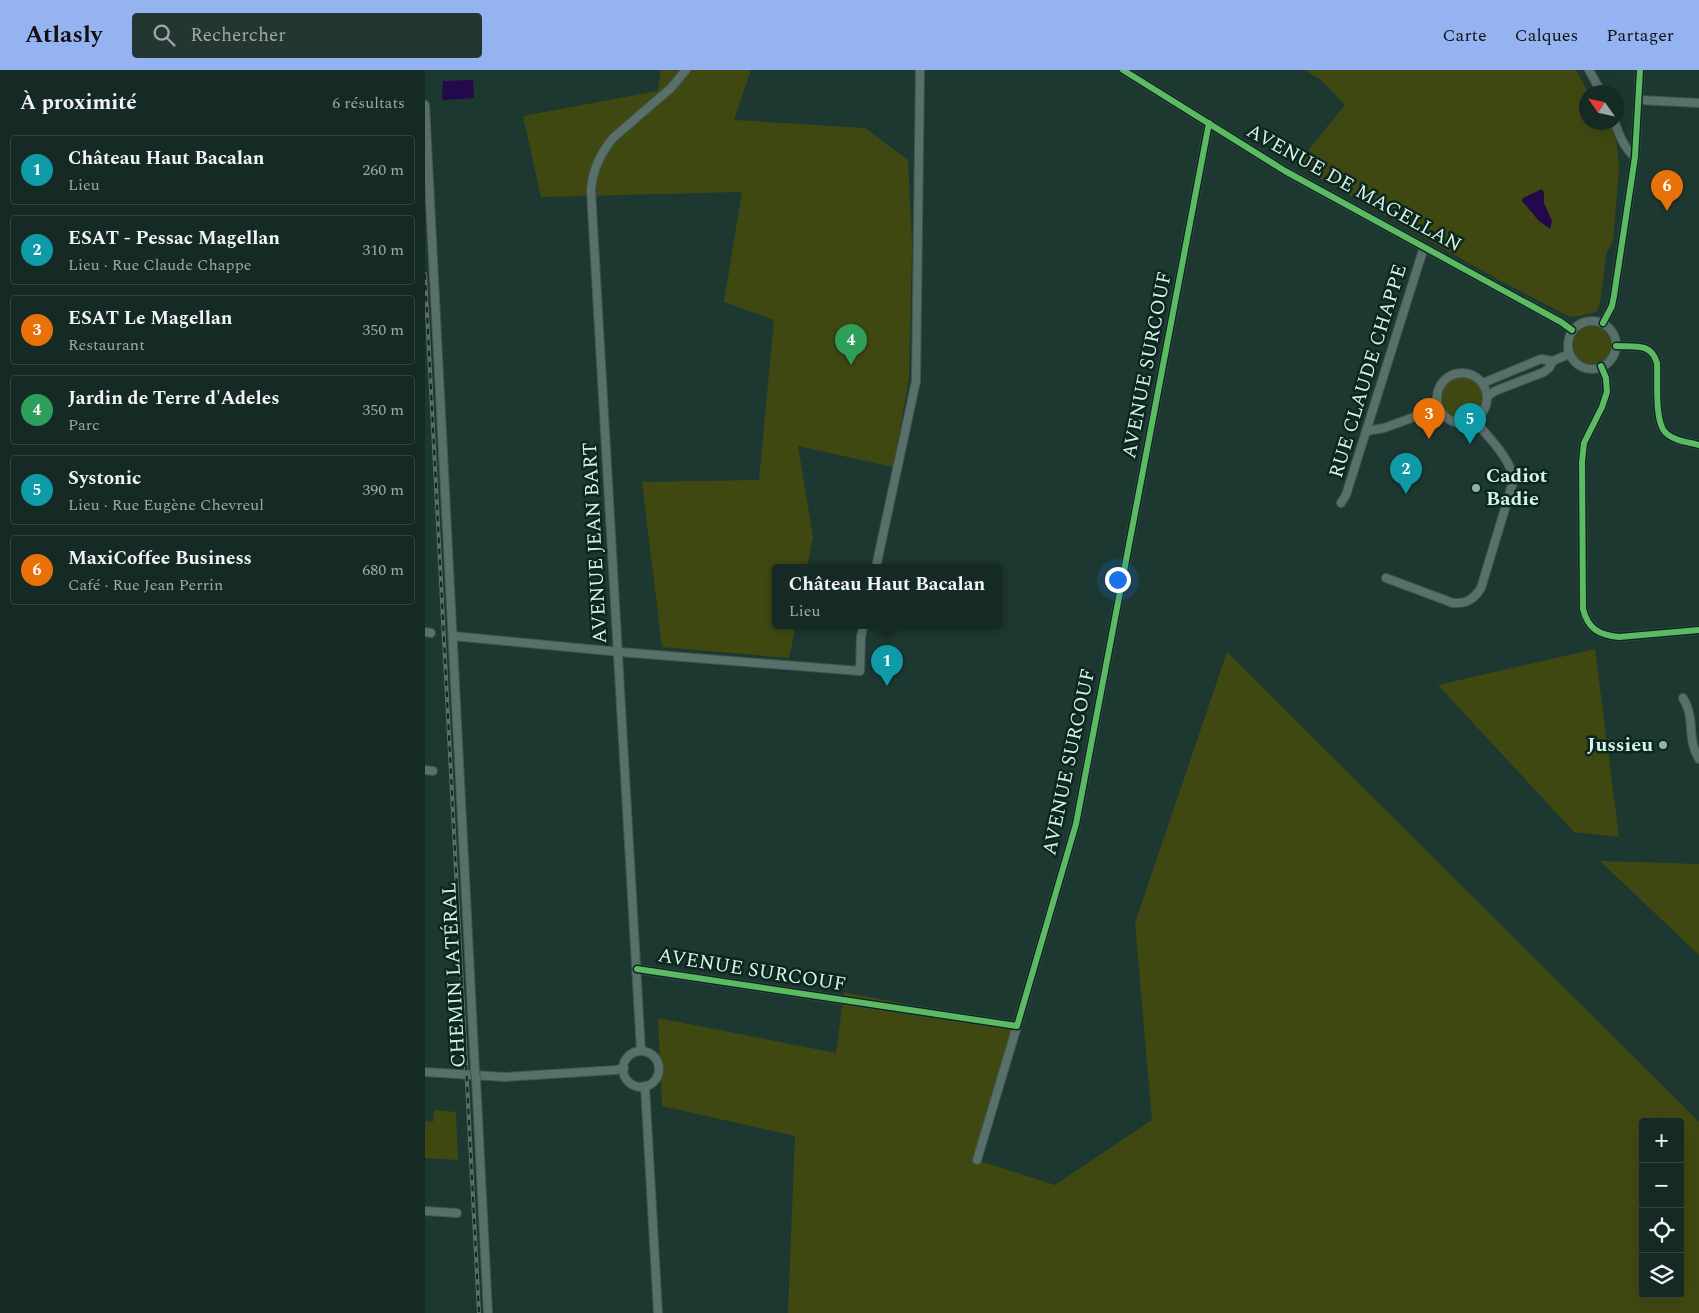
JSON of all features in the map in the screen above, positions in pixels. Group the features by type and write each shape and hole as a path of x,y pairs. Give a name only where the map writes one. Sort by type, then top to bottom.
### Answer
{"street":[{"name":"AVENUE JEAN BART","path":"641,1051 591,182 596,165 613,138 663,96 686,70"},
{"path":"877,564 917,381 920,70"},
{"name":"AVENUE DE MAGELLAN","path":"1123,70 1285,171 1573,330"},
{"path":"1589,70 1597,85"},
{"path":"1603,323 1614,296 1635,157 1640,70"},
{"path":"1639,100 1699,103"},
{"name":"CHEMIN LATÉRAL","path":"425,105 487,1313"},
{"name":"AVENUE SURCOUF","path":"637,969 1017,1026 1076,824 1209,124"},
{"path":"1618,130 1627,151 1635,157"},
{"name":"RUE CLAUDE CHAPPE","path":"1341,503 1346,495 1367,431 1424,247"},
{"path":"1592,320 1603,323 1611,330 1615,338 1615,352 1608,362 1597,368 1586,368 1576,363 1569,354 1568,341 1573,330 1581,323 1592,320"},
{"path":"1616,346 1641,347 1651,350 1655,354 1660,426 1667,434 1676,439 1699,445"},
{"path":"1483,383 1541,359 1553,360 1569,354"},
{"path":"1488,396 1495,391 1544,372 1549,368 1553,360"},
{"path":"1601,366 1607,384 1607,392 1585,443 1582,455 1583,609 1585,618 1596,631 1609,636 1619,637 1699,630"},
{"path":"1465,372 1483,383 1488,396 1482,412 1474,420 1462,423 1449,420 1439,408 1437,394 1443,382 1452,374 1465,372"},
{"path":"1367,431 1384,428 1439,408"},
{"path":"1386,578 1453,603 1463,604 1469,601 1481,588 1513,482 1513,475 1508,462 1474,420"},
{"path":"453,636 860,672 863,629"},
{"path":"1683,698 1689,709 1692,746 1699,759"},
{"path":"977,1160 1017,1026"},
{"path":"641,1051 652,1055 658,1064 659,1070 655,1080 640,1087 630,1083 624,1074 624,1068 627,1058 641,1051"},
{"path":"425,1072 505,1077 624,1068"},
{"path":"645,1086 658,1313"},
{"path":"425,1211 457,1213"}],"green space":[{"path":"661,70 751,70 734,120 865,128 908,160 912,244 909,379 893,467 798,446 813,537 808,564 772,564 772,629 795,629 789,658 662,647 642,482 759,480 774,320 724,302 742,192 541,197 523,116 658,91"},
{"path":"1305,70 1576,70 1584,85 1579,85 1579,130 1613,130 1617,145 1619,167 1613,241 1606,254 1600,304 1596,312 1575,317 1568,316 1497,279 1296,165 1345,105 1321,80"},
{"path":"1592,326 1606,331 1611,345 1606,359 1592,364 1578,359 1573,345 1578,331"},
{"path":"1462,377 1477,383 1483,398 1477,413 1462,419 1447,413 1441,398 1447,383"},
{"path":"1595,649 1619,837 1574,832 1438,685"},
{"path":"1227,652 1699,1122 1699,1313 788,1313 795,1136 662,1106 658,1018 836,1053 844,992 1017,1026 977,1160 1055,1185 1152,1120 1135,923"},
{"path":"1600,861 1699,864 1699,955"},
{"path":"434,1110 456,1112 458,1160 425,1158 425,1121 433,1122"}],"shaded area":[{"path":"473,80 474,98 442,99 443,81"},
{"path":"1542,189 1544,192 1544,203 1552,221 1550,229 1539,221 1522,201 1523,198"}],"railway":[{"path":"425,274 479,1313"}],"cycle path":[{"path":"1123,70 1285,171 1561,322 1572,330"},
{"path":"1603,323 1612,306 1614,296 1635,157 1640,70"},
{"path":"637,969 1017,1026 1076,824 1209,123"},
{"path":"1616,346 1641,347 1651,352 1657,363 1657,400 1662,428 1673,438 1699,445"},
{"path":"1601,366 1606,378 1607,392 1602,407 1584,443 1582,462 1583,609 1585,616 1595,630 1606,635 1619,637 1699,630"}],"place":[{"name":"MaxiCoffee Business","path":"1667,211"},
{"name":"Jardin de Terre d'Adeles","path":"851,365"},
{"name":"ESAT Le Magellan","path":"1429,439"},
{"name":"Systonic","path":"1470,444"},
{"name":"Cadiot Badie","path":"1476,488"},
{"name":"ESAT - Pessac Magellan","path":"1406,494"},
{"name":"Château Haut Bacalan","path":"887,686"},
{"name":"Jussieu","path":"1663,745"}]}
